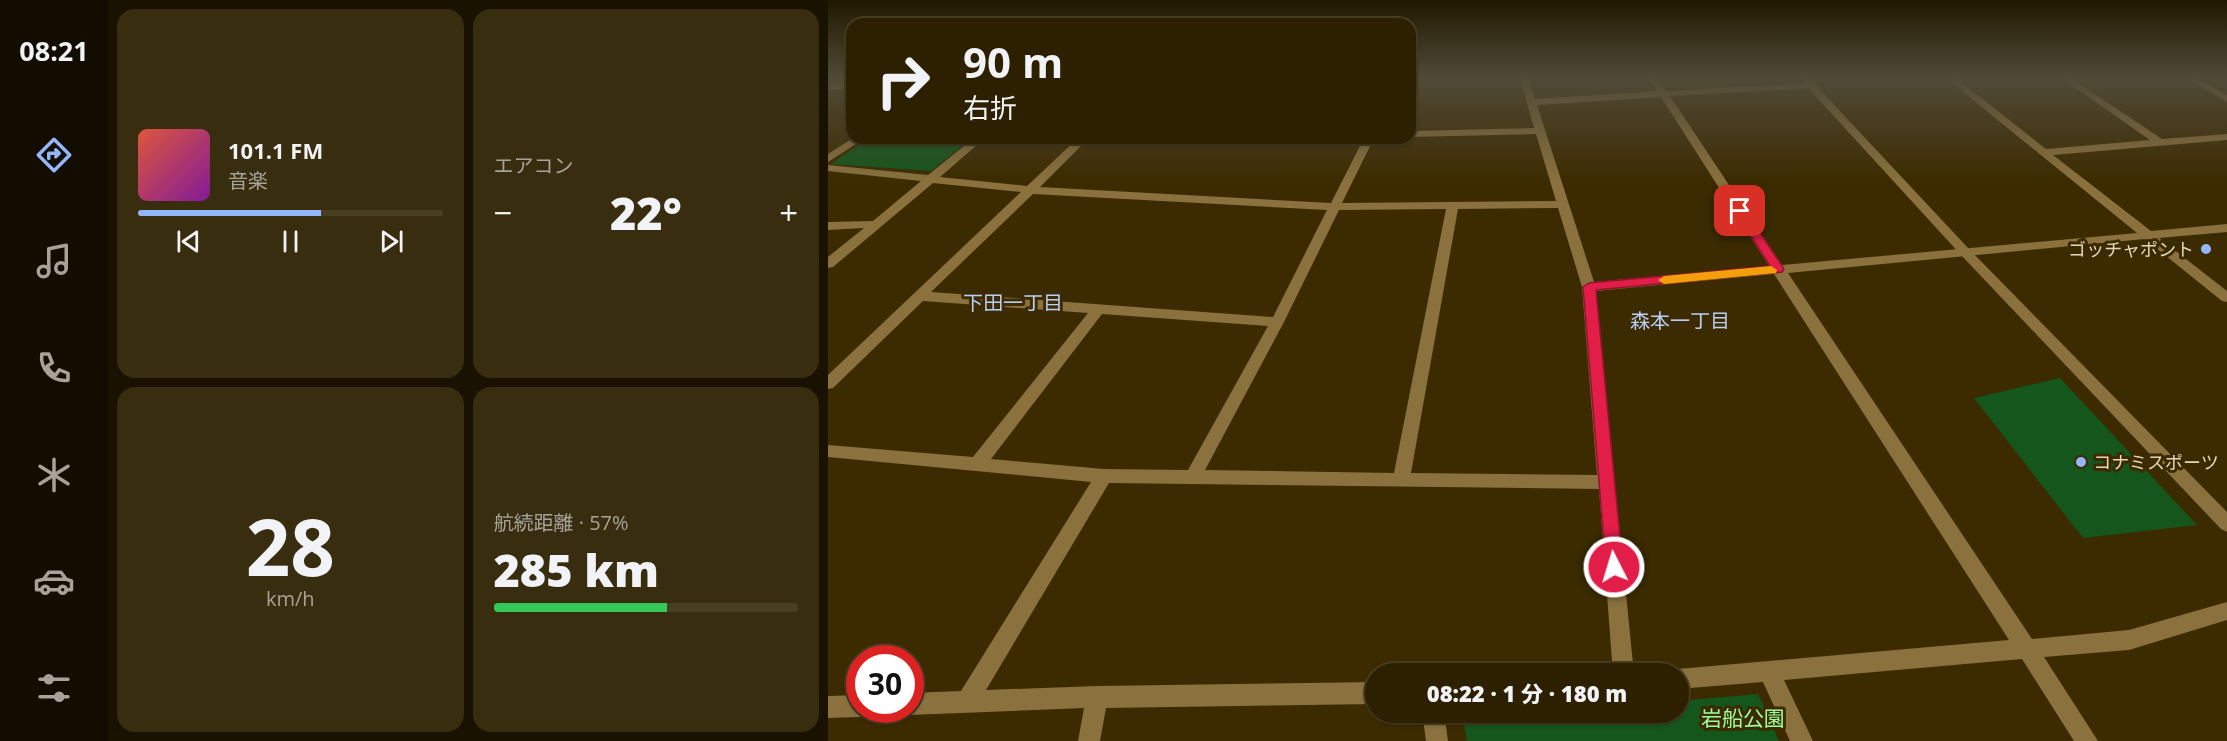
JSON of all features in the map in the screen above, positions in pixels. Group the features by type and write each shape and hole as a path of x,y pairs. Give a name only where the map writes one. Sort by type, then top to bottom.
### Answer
{"street":[{"path":"1535,113 1589,287 1623,663"},
{"path":"1676,113 2087,741"},
{"path":"1836,113 1965,252 2227,524"},
{"path":"1994,113 2227,298"},
{"path":"2116,113 2161,143"},
{"path":"1416,134 1540,131"},
{"path":"2045,152 2227,137"},
{"path":"828,159 851,144"},
{"path":"828,264 973,144"},
{"path":"828,384 1078,144"},
{"path":"1193,477 1277,322 1366,144"},
{"path":"828,168 1031,190 1334,207 1562,204"},
{"path":"1401,479 1454,205"},
{"path":"828,226 877,224"},
{"path":"1589,287 2227,228"},
{"path":"920,296 1277,322"},
{"path":"978,463 1099,309"},
{"path":"828,451 1104,476 1607,482"},
{"path":"967,702 1104,476"},
{"path":"1689,678 2129,640 2227,611"},
{"path":"1769,671 1802,741"},
{"path":"924,704 1097,697 1365,693"},
{"path":"1089,741 1097,697"},
{"path":"828,707 846,706"},
{"path":"1435,723 1437,741"}],"green space":[{"path":"860,144 965,144 931,171 831,164"},
{"name":"コナミスポーツ","path":"2060,378 2197,525 2083,538 1974,398"},
{"name":"岩船公園","path":"1758,694 1779,741 1467,741 1464,723 1689,723 1689,700"}],"slow traffic":[{"path":"1664,280 1771,270"}],"place":[{"name":"ゴッチャポント","path":"2206,249"},
{"name":"コナミスポーツ","path":"2081,462"}],"district":[{"name":"下田一丁目","path":"1013,302"},
{"name":"森本一丁目","path":"1680,320"}],"route":[{"path":"1614,567 1589,287 1778,269 1740,211"}]}
